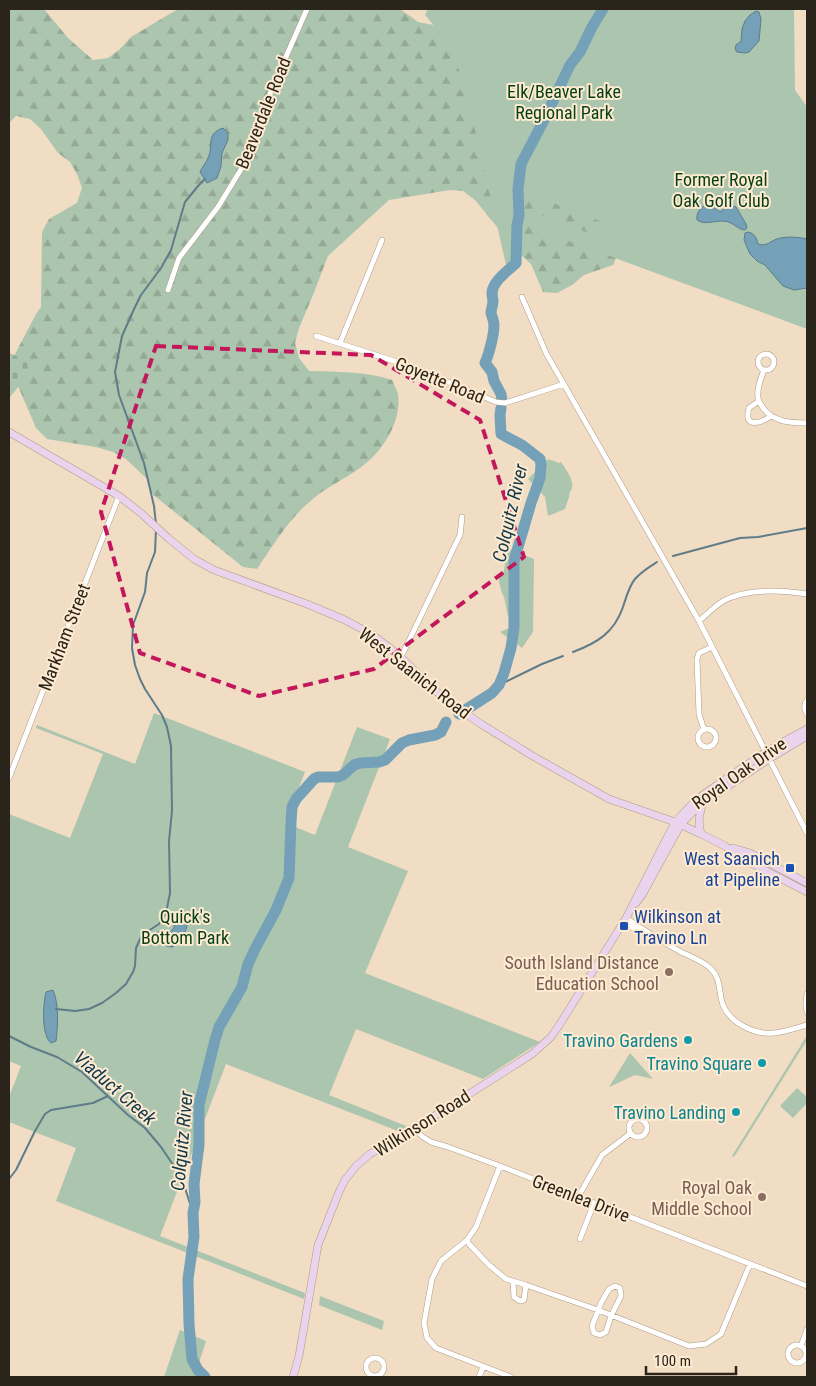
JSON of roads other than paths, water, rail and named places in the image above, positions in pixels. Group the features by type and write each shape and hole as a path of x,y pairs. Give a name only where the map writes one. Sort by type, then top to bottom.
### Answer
{"main road":[{"name":"West Saanich Road","path":"9,432 118,496 194,559 214,570 345,620 373,635 401,657 433,689 512,744 609,799 678,823 725,846 746,860 807,892"},
{"name":"Royal Oak Drive","path":"678,823 807,729"},
{"name":"Royal Oak Drive","path":"678,823 704,795 768,756 807,736"},
{"path":"701,834 698,820 704,803"},
{"name":"Wilkinson Road","path":"293,1377 300,1356 318,1245 342,1186 356,1166 370,1154 414,1129 532,1054 551,1037 626,918 678,823"},
{"name":"West Saanich Road","path":"725,846 750,854 807,883"}],"street":[{"name":"Beaverdale Road","path":"168,290 179,258 218,207 251,154 271,91 307,9"},
{"path":"340,343 382,240"},
{"path":"522,297 546,353 699,621 807,833"},
{"name":"Goyette Road","path":"316,336 410,366 496,402 506,404 564,384"},
{"path":"764,370 758,392 758,401 771,416 795,423 807,423"},
{"path":"758,401 751,406 748,418 754,423 760,423 771,416"},
{"name":"Markham Street","path":"9,778 118,496"},
{"path":"401,657 460,535 462,516"},
{"path":"699,621 710,610 734,596 768,591 807,594"},
{"path":"704,730 699,714 697,658 699,653 712,647"},
{"path":"807,700 804,705 804,710 807,714"},
{"path":"626,918 640,932 650,933 705,964 712,970 719,982 721,998 727,1011 747,1028 774,1033 807,1026"},
{"path":"807,994 807,1012"},
{"name":"Greenlea Drive","path":"414,1129 423,1138 431,1142 500,1166 807,1286"},
{"path":"578,1197 602,1155 631,1134"},
{"path":"500,1166 476,1227 467,1240 441,1261 432,1279 424,1323 426,1338 436,1348 512,1377"},
{"path":"580,1239 594,1203"},
{"path":"467,1240 489,1265 506,1279 598,1310 689,1346 706,1344 721,1334 750,1264"},
{"path":"513,1282 514,1297 520,1301 524,1300 526,1285"},
{"path":"615,1286 620,1288 621,1296 611,1316 606,1332 600,1336 594,1333 592,1326 598,1310 609,1289 615,1286"},
{"path":"801,1346 807,1329"},
{"path":"480,1377 483,1367"}],"water":[{"path":"756,11 759,12 761,19 759,41 749,52 737,52 735,49 736,45 741,41 745,21"},
{"path":"223,128 228,133 228,140 222,153 221,166 217,178 207,183 200,172 210,154 212,137"},
{"path":"707,204 720,212 729,206 736,207 747,228 742,230 726,221 706,223 697,220 699,210"},
{"path":"748,232 754,235 758,244 761,245 784,237 807,239 807,288 794,290 783,286 765,265 757,261 750,254 744,240 745,233"},
{"path":"175,915 187,917 187,926 184,934 173,947 170,947 162,944 153,935 158,932 170,932 174,928"},
{"path":"53,990 58,1022 56,1041 51,1043 44,1027 44,1004 46,992"}],"waterway":[{"name":"Colquitz River","path":"502,401 492,372 485,363 494,329 491,313 493,302 492,290 498,279 516,263 519,216 518,189 521,164 570,65 580,52 603,9"},
{"path":"156,524 154,506 144,463 119,395 115,372 122,336 135,307 171,250 185,202 205,179"},
{"name":"Colquitz River","path":"459,714 492,693 499,685 504,673 514,628 514,561 540,478 540,459 522,445 501,434 501,408"},
{"path":"673,556 740,538 758,537 807,528"},
{"path":"56,1009 75,1011 89,1009 116,993 126,984 133,972 136,948 142,935 159,924 166,913 170,893 171,746 162,715 140,679 132,648 133,625 145,592 147,573 155,552 156,529"},
{"path":"573,652 597,641 610,630 619,616 633,582 643,571 657,562"},
{"path":"499,685 563,656"},
{"name":"Colquitz River","path":"205,1377 198,1370 192,1359 188,1279 194,1237 194,1184 199,1145 199,1105 219,1027 242,987 248,964 276,910 289,878 292,807 296,799 314,779 318,777 338,777 354,765 385,760 402,743 441,732 446,722"},
{"name":"Viaduct Creek","path":"9,1036 57,1057 82,1072 128,1115 145,1128 180,1175 193,1213"},
{"path":"9,1179 16,1170 45,1114 51,1110 93,1103 108,1096"}],"place":[{"name":"West Saanich at Pipeline","path":"790,868"},
{"name":"Wilkinson at Travino Ln","path":"624,926"},
{"name":"South Island Distance Education School","path":"669,972"},
{"name":"Travino Gardens","path":"688,1040"},
{"name":"Travino Square","path":"762,1063"},
{"name":"Travino Landing","path":"736,1112"},
{"name":"Royal Oak Middle School","path":"762,1197"}],"park label":[{"name":"Elk/Beaver Lake Regional Park","path":"564,101"},
{"name":"Former Royal Oak Golf Club","path":"721,189"},
{"name":"Quick's Bottom Park","path":"185,926"}]}
